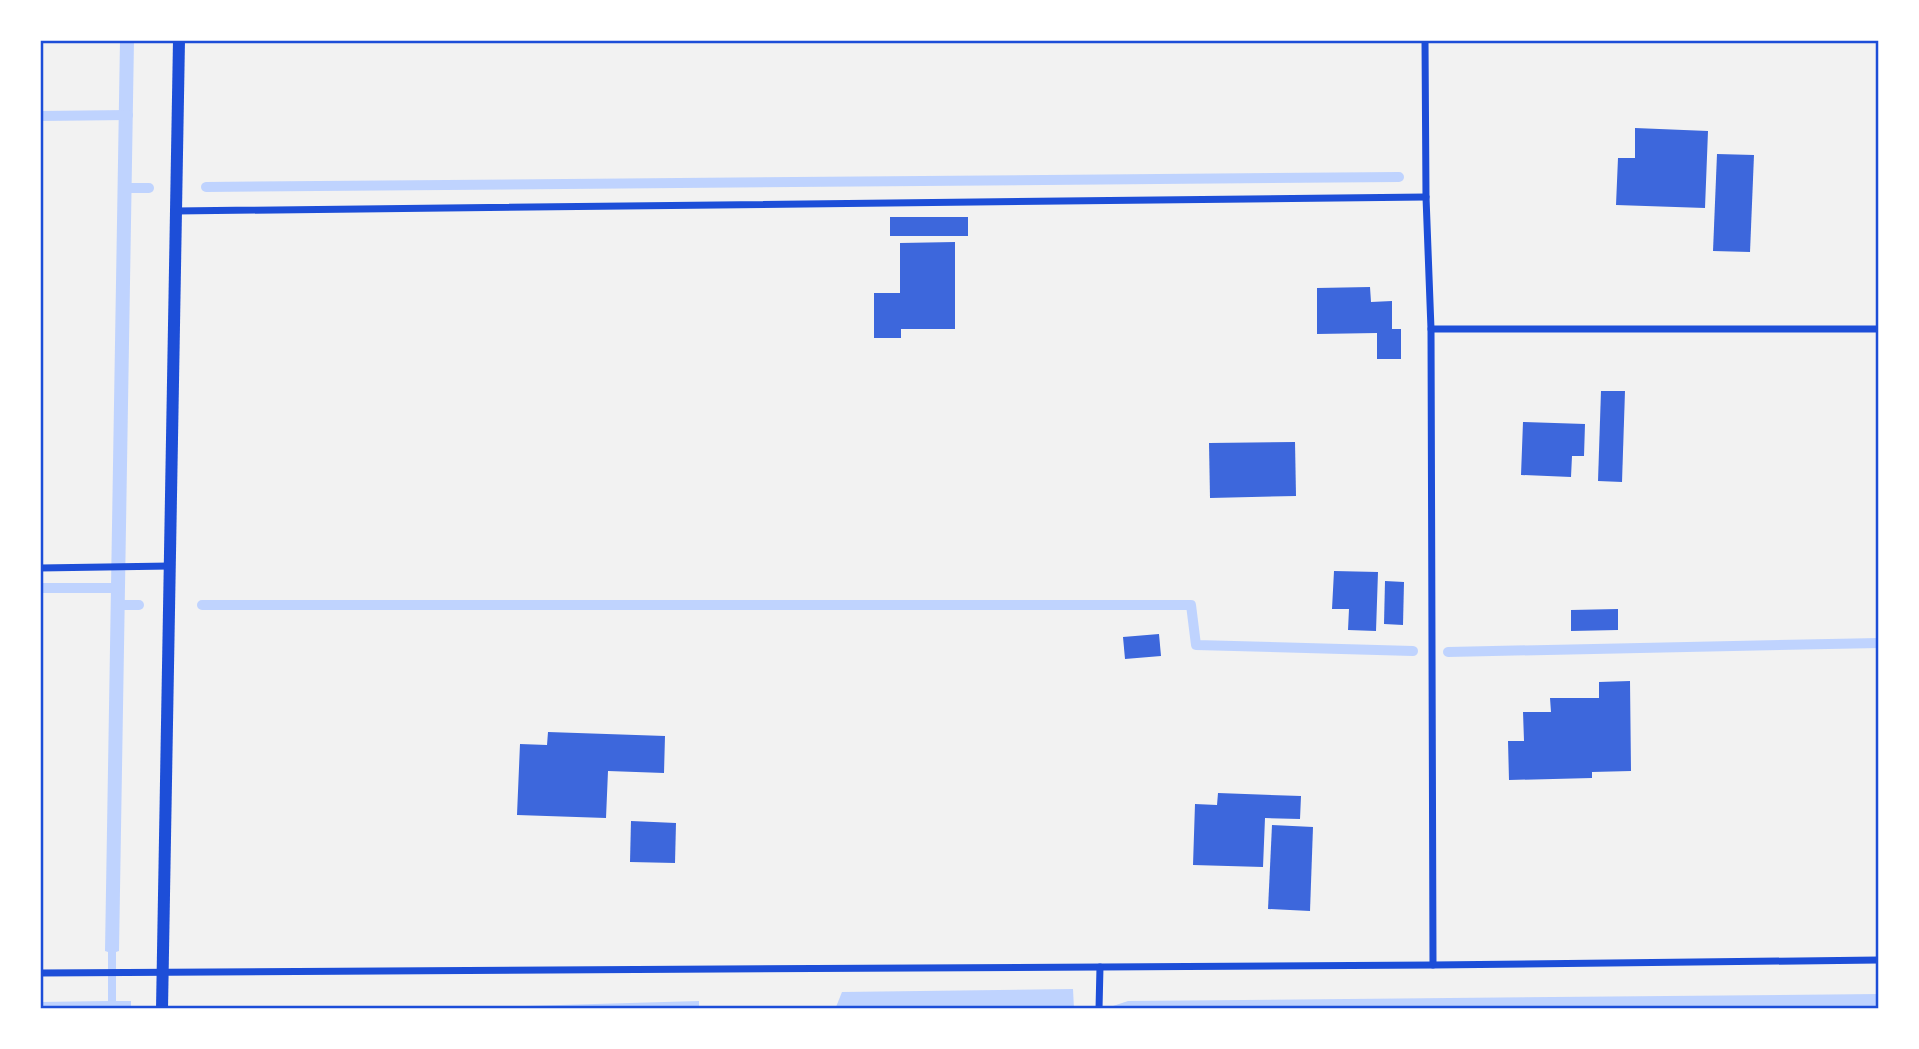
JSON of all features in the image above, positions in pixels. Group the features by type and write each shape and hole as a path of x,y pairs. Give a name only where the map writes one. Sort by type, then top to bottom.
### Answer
{"street":[{"path":"162,1009 179,40"},
{"path":"1425,40 1426,197 1431,329 1433,965"},
{"path":"176,211 1426,197"},
{"path":"1431,329 1879,329"},
{"path":"40,568 170,566"},
{"path":"40,973 1879,960"},
{"path":"1099,1009 1100,967"}],"water":[{"path":"120,40 134,40 116,1001 131,1001 131,1009 40,1009 40,1002 108,1001 108,952 105,951"},
{"path":"1073,989 1074,1009 786,1009 836,1007 842,992"},
{"path":"1879,994 1879,1009 1085,1009 1107,1008 1128,1001"},
{"path":"699,1001 699,1009 419,1009"}],"building":[{"path":"1635,128 1708,131 1705,208 1616,205 1618,158 1635,158"},
{"path":"1717,154 1754,155 1750,252 1713,251"},
{"path":"890,217 968,217 968,236 890,236"},
{"path":"955,242 955,329 901,329 901,338 874,338 874,293 900,293 900,243"},
{"path":"1370,287 1371,302 1392,301 1392,329 1401,329 1401,359 1377,359 1377,333 1317,334 1317,288"},
{"path":"1601,391 1625,391 1622,482 1598,481"},
{"path":"1523,422 1585,424 1584,456 1572,456 1571,477 1521,475"},
{"path":"1295,442 1296,496 1210,498 1209,443"},
{"path":"1334,571 1378,572 1376,631 1348,630 1349,609 1332,609"},
{"path":"1385,581 1404,582 1403,625 1384,624"},
{"path":"1618,609 1618,630 1571,631 1571,610"},
{"path":"1159,634 1161,656 1125,659 1123,637"},
{"path":"1630,681 1631,771 1592,772 1592,778 1509,780 1508,741 1524,741 1523,712 1551,712 1550,698 1599,698 1599,682"},
{"path":"548,732 665,736 664,773 608,771 606,818 517,815 520,744 547,745"},
{"path":"1218,793 1301,796 1300,819 1265,818 1263,867 1193,865 1195,804 1217,805"},
{"path":"631,821 676,823 675,863 630,862"},
{"path":"1272,825 1313,827 1310,911 1268,909"}],"waterway":[{"path":"40,116 128,115"},
{"path":"206,187 1399,177"},
{"path":"124,188 149,188"},
{"path":"40,588 118,588"},
{"path":"118,605 139,605"},
{"path":"202,605 1191,605 1196,645 1413,651"},
{"path":"1448,652 1879,643"}]}
